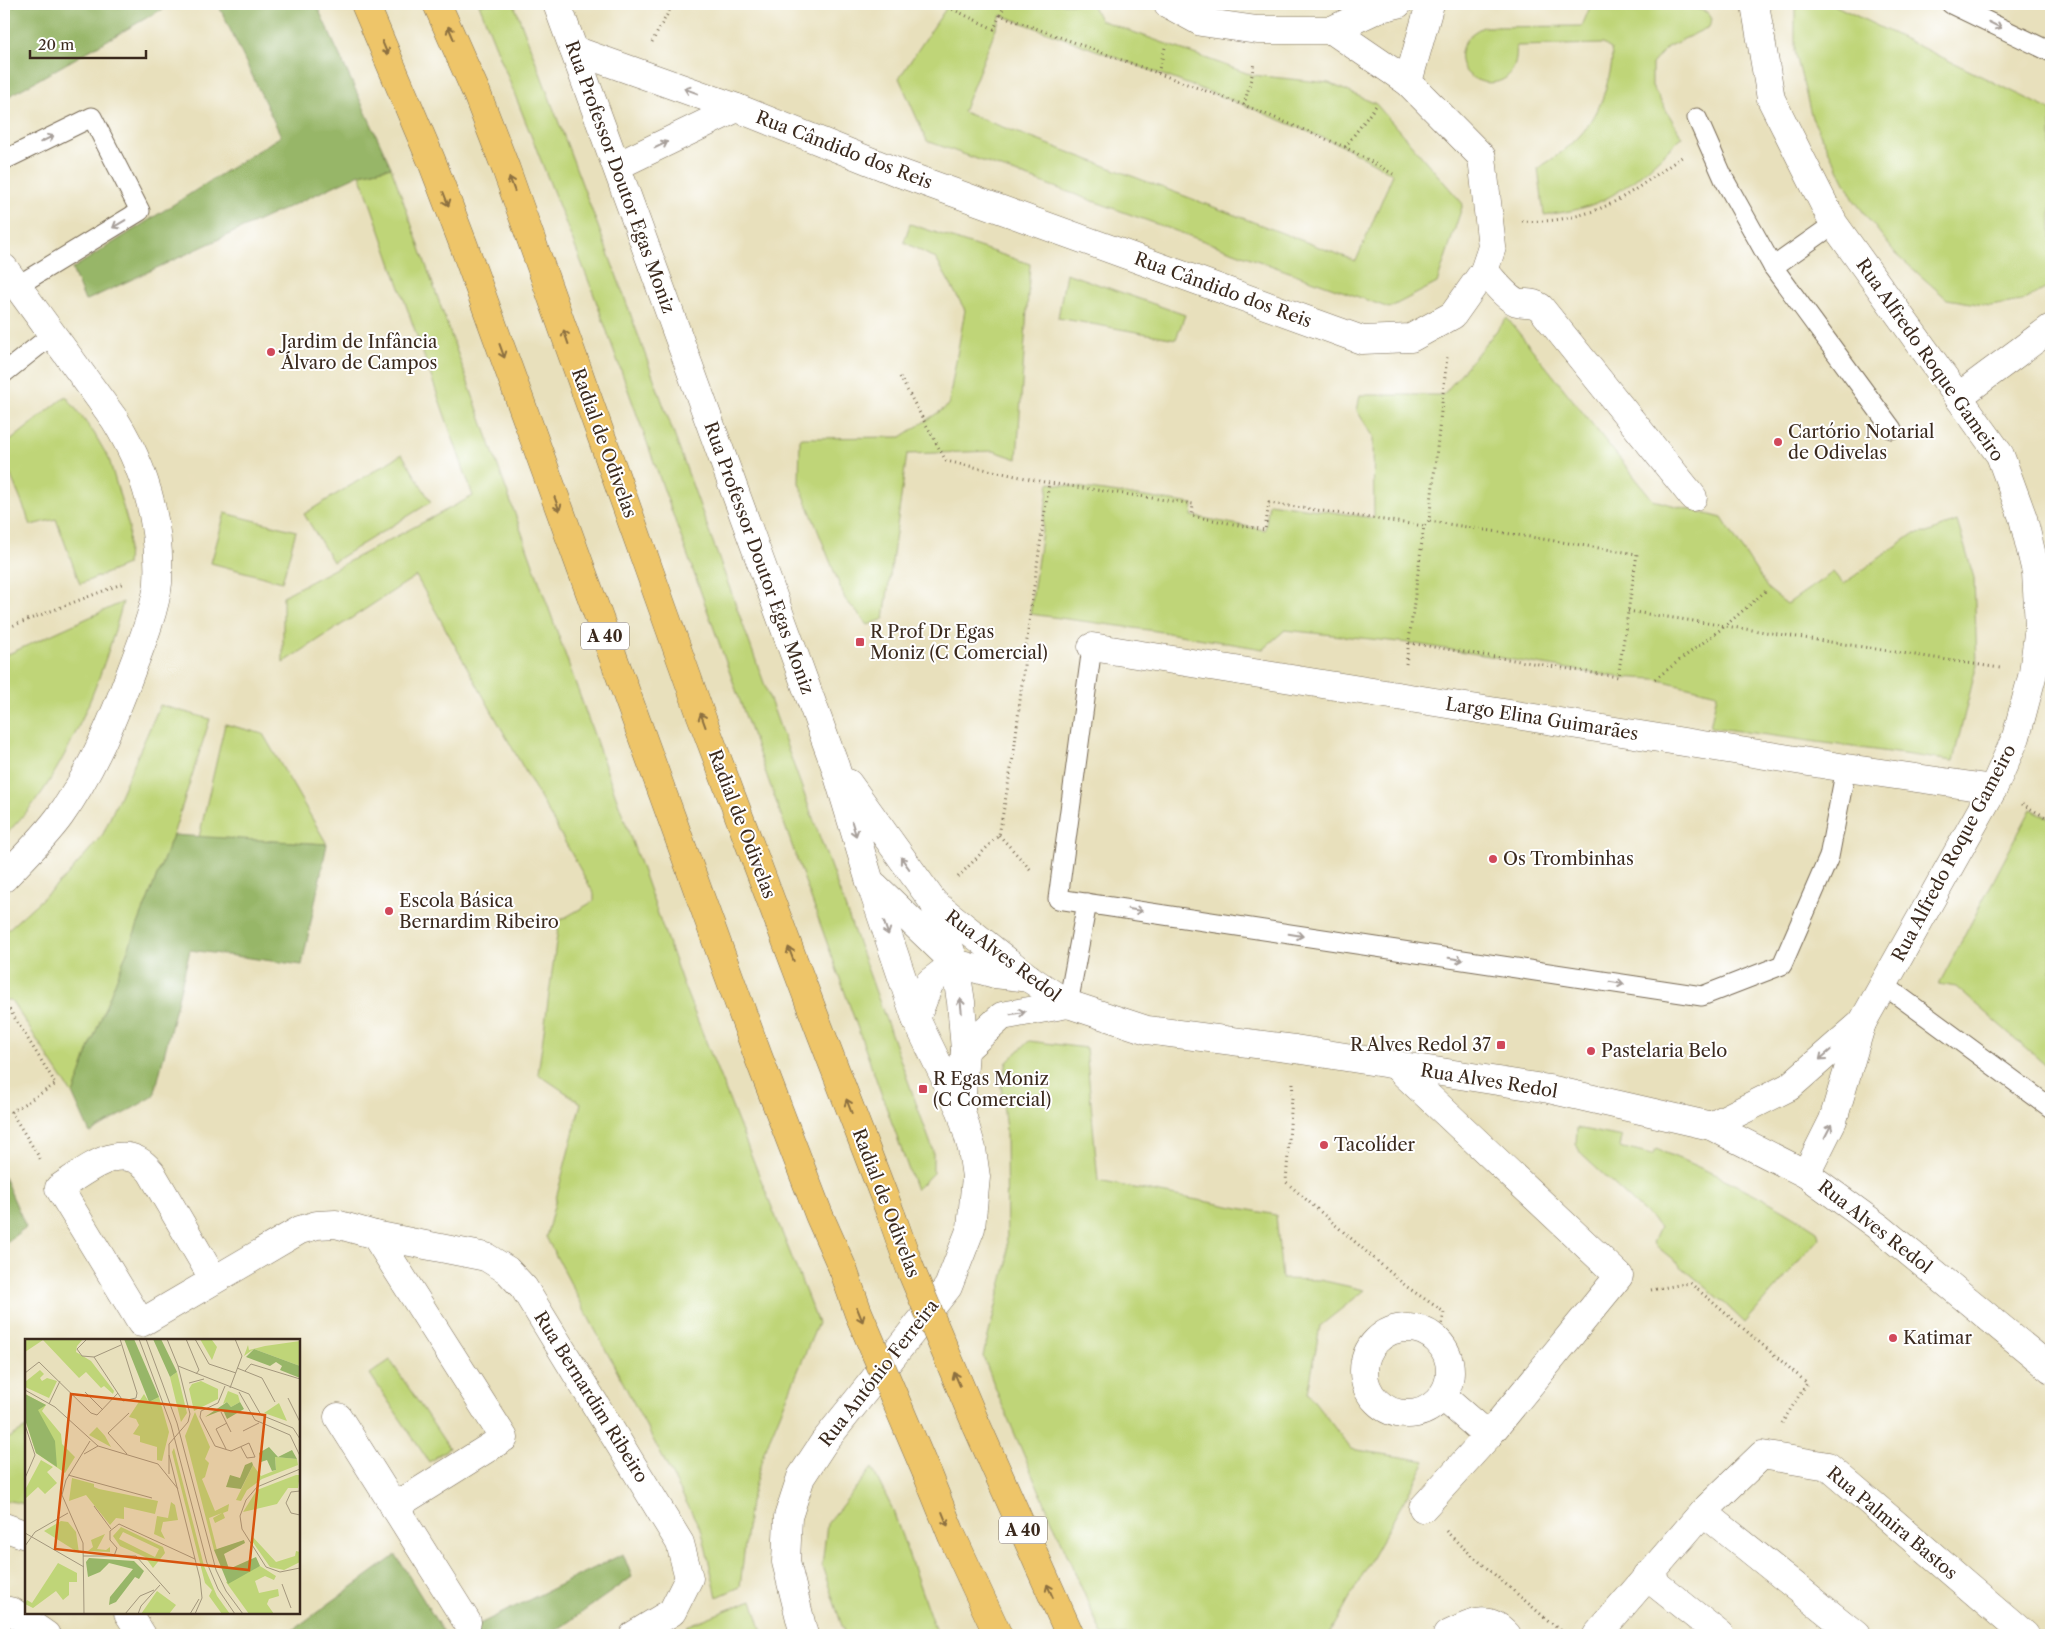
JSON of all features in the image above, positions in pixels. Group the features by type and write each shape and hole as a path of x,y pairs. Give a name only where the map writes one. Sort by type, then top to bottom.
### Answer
{"highway":[{"name":"A 40","path":"365,4 428,153 464,246 758,1056 819,1215 843,1269 862,1321 952,1536 998,1635"},
{"name":"Radial de Odivelas","path":"437,4 506,169 700,713 892,1216 910,1268 976,1424 1070,1635"}],"street":[{"name":"Rua Professor Doutor Egas Moniz","path":"556,4 835,766 870,882 916,1019 961,1111"},
{"path":"1168,4 1201,22 1257,30 1332,30 1377,9 1398,4"},
{"path":"1408,82 1430,4"},
{"name":"Rua Alfredo Roque Gameiro","path":"1755,4 1771,99 1834,224 2000,455 2023,518 2036,572 2039,626 2033,673 2016,737 1993,789 1862,1024 1833,1120 1806,1174"},
{"name":"Rua Cândido dos Reis","path":"574,50 737,108 897,172 1362,340 1411,338 1452,315 1484,271 1492,247 1482,156 1408,82 1332,30"},
{"name":"Rua Cândido dos Reis","path":"616,166 737,108"},
{"path":"1484,271 1518,303 1533,302 1540,307 1693,497"},
{"path":"4,878 34,847 59,817 82,782 109,726 145,636 158,584 153,520 149,497 142,470 130,444 115,420 10,277"},
{"path":"1958,396 2051,328"},
{"name":"Largo Elina Guimarães","path":"1092,647 1846,768 1993,789"},
{"name":"Rua Alves Redol","path":"835,766 934,903 1030,978 1068,1004 1147,1030 1295,1050 1549,1089 1711,1126 1806,1174 1880,1228 2051,1368"},
{"path":"870,882 954,962 995,974 1030,978"},
{"path":"934,903 954,962 965,1050 961,1111"},
{"path":"916,1019 930,982 954,962"},
{"path":"965,1050 1002,1016 1068,1004"},
{"name":"Rua Alfredo Roque Gameiro","path":"1711,1126 1788,1087 1862,1024"},
{"path":"1396,1065 1619,1276 1488,1436 1423,1508"},
{"name":"Rua António Ferreira","path":"804,1635 786,1562 788,1517 801,1477 824,1442 948,1287 971,1228 976,1177 972,1149 961,1111"},
{"path":"59,1188 98,1164 114,1157 127,1156 142,1161 214,1280"},
{"name":"Rua Bernardim Ribeiro","path":"59,1188 141,1323 300,1230 317,1225 336,1224 375,1235 486,1257 507,1270 524,1288 680,1543 689,1578 672,1612 634,1635"},
{"path":"375,1235 504,1438 394,1506"},
{"path":"1401,1328 1415,1328 1428,1333 1439,1342 1447,1354 1450,1368 1448,1383 1442,1396 1432,1406 1420,1412 1405,1414 1392,1411 1380,1404 1370,1394 1364,1380 1364,1366 1368,1352 1375,1341 1387,1332 1401,1328"},
{"path":"1442,1396 1488,1436"},
{"path":"338,1418 467,1622"},
{"path":"1597,1635 1703,1512 1762,1455"},
{"name":"Rua Palmira Bastos","path":"1762,1455 1828,1466 2026,1635"},
{"path":"1703,1512 1856,1635"},
{"path":"4,1528 25,1535"},
{"path":"1646,1576 1720,1635"},
{"path":"4,1610 13,1612 46,1635"},
{"path":"129,1614 142,1635"},
{"path":"1447,1635 1477,1621 1500,1627 1507,1635"}],"lane":[{"path":"1951,4 2051,52"},
{"path":"4,160 92,117 140,211 10,277"},
{"path":"1697,118 1724,179 1773,267 1892,429"},
{"path":"1773,267 1834,224"},
{"path":"4,373 53,334"},
{"path":"1092,647 1058,899 1702,996 1782,965 1828,857 1846,768"},
{"path":"1068,1004 1087,903"},
{"path":"1884,985 2051,1108"}],"path":[{"path":"4,12 16,4"},
{"path":"948,7 994,29 1005,4"},
{"path":"1000,15 1244,105 1346,147 1393,174"},
{"path":"1244,105 1252,75 1257,30"},
{"path":"1158,73 1166,44"},
{"path":"1346,147 1376,104 1408,82"},
{"path":"1543,222 1590,212 1609,205 1662,170"},
{"path":"1401,697 1424,526 1429,521 1452,315"},
{"path":"900,377 946,461 1049,483 1193,504 1192,516 1265,530 1269,503 1424,526"},
{"path":"934,903 999,835 1014,752 1030,614 1049,483"},
{"path":"1409,644 1618,677 1638,554 1429,521"},
{"path":"4,628 158,570"},
{"path":"1655,679 1725,626 1768,589"},
{"path":"1628,611 2033,673"},
{"path":"999,835 1058,899"},
{"path":"4,1001 56,1084 11,1112 59,1188"},
{"path":"1295,1050 1286,1182 1407,1287 1444,1312 1439,1342"},
{"path":"1602,1298 1690,1283 1807,1382 1762,1455"},
{"path":"1423,1508 1460,1545 1564,1635"}],"green space":[{"path":"4,4 171,4 4,99"},
{"path":"218,4 316,4 391,167 360,174 85,301 72,269 281,136"},
{"path":"479,4 514,4 616,274 933,1150 933,1173 916,1190 591,287"},
{"path":"949,4 1092,4 1100,20 1252,75 1329,83 1376,104 1463,204 1437,283 1389,308 927,141 899,78","holes":["1001,15 1244,105 1345,147 1393,174 1356,261 963,112"]},
{"path":"1795,4 1832,4 2051,110 2051,286 2022,301 1990,306 1947,299 1896,254 1854,200 1812,118 1795,51"},
{"path":"1590,7 1693,7 1708,13 1712,19 1709,27 1667,47 1652,64 1652,86 1682,137 1636,179 1610,196 1597,203 1577,209 1544,215 1538,168 1574,142 1591,121 1604,95 1611,65 1611,49 1603,44 1516,46 1515,63 1509,75 1500,81 1488,83 1477,80 1468,74 1462,64 1461,52 1464,43 1469,37 1483,27 1582,26"},
{"path":"391,167 683,984 818,1323 764,1452 750,1502 740,1587 717,1597 702,1532 546,1237 581,1103 538,1074 559,921 594,901 594,894 416,576 283,663 283,596 473,496 360,174"},
{"path":"910,224 1030,264 1017,459 994,451 907,454 884,619 868,625 845,599 799,483 800,438 901,437 948,406 965,310 936,259 904,242"},
{"path":"1066,273 1185,315 1176,339 1058,318"},
{"path":"1507,318 1653,500 1722,518 1768,589 1787,604 1833,572 1843,584 1913,534 1927,533 1957,521 1974,578 1977,664 1953,761 1710,727 1717,694 1655,679 1618,677 1409,643 1285,630 1263,649 1156,631 1030,614 1049,483 1193,504 1192,516 1265,530 1269,503 1374,518 1373,436 1357,411 1360,395 1443,395"},
{"path":"66,396 94,433 109,459 129,527 127,565 80,584 56,519 31,525 4,459 4,446"},
{"path":"402,454 431,502 333,562 304,514"},
{"path":"225,513 296,531 282,582 211,563"},
{"path":"123,602 100,675 69,747 43,791 4,837 4,656"},
{"path":"160,705 210,719 173,835 89,1049 73,1095 11,1000 4,1000 4,933 67,876 103,834"},
{"path":"225,724 263,734 327,844 199,837"},
{"path":"2031,809 2051,819 2051,1070 1956,987 1939,984"},
{"path":"173,835 327,844 302,965 190,950 154,1096 90,1133 73,1095 89,1049"},
{"path":"1029,1041 1086,1048 1098,1181 1276,1215 1282,1279 1320,1280 1365,1290 1320,1326 1308,1393 1351,1449 1426,1461 1329,1635 1102,1635 1000,1400 983,1356 1007,1263 1006,1130 1001,1086 1007,1062"},
{"path":"1577,1128 1622,1137 1620,1147 1652,1155 1656,1149 1718,1176 1779,1207 1817,1231 1819,1238 1745,1323 1720,1299 1653,1243 1660,1227 1581,1154 1576,1144"},
{"path":"4,1177 26,1227 4,1244"},
{"path":"390,1360 449,1448 429,1462 370,1374"},
{"path":"25,1429 25,1504 4,1500 4,1441"},
{"path":"872,1468 892,1508 937,1635 845,1635 822,1566 827,1524"},
{"path":"623,1554 632,1577 550,1635 457,1635"},
{"path":"396,1555 445,1635 286,1635"},
{"path":"752,1600 763,1635 688,1635 687,1626"}],"place":[{"name":"Jardim de Infância Álvaro de Campos","path":"271,352"},
{"name":"Cartório Notarial de Odivelas","path":"1778,442"},
{"name":"R Prof Dr Egas Moniz (C Comercial)","path":"860,642"},
{"name":"Os Trombinhas","path":"1493,859"},
{"name":"Escola Básica Bernardim Ribeiro","path":"389,911"},
{"name":"R Alves Redol 37","path":"1501,1045"},
{"name":"Pastelaria Belo","path":"1591,1051"},
{"name":"R Egas Moniz (C Comercial)","path":"923,1089"},
{"name":"Tacolíder","path":"1324,1145"},
{"name":"Katimar","path":"1893,1338"}]}
